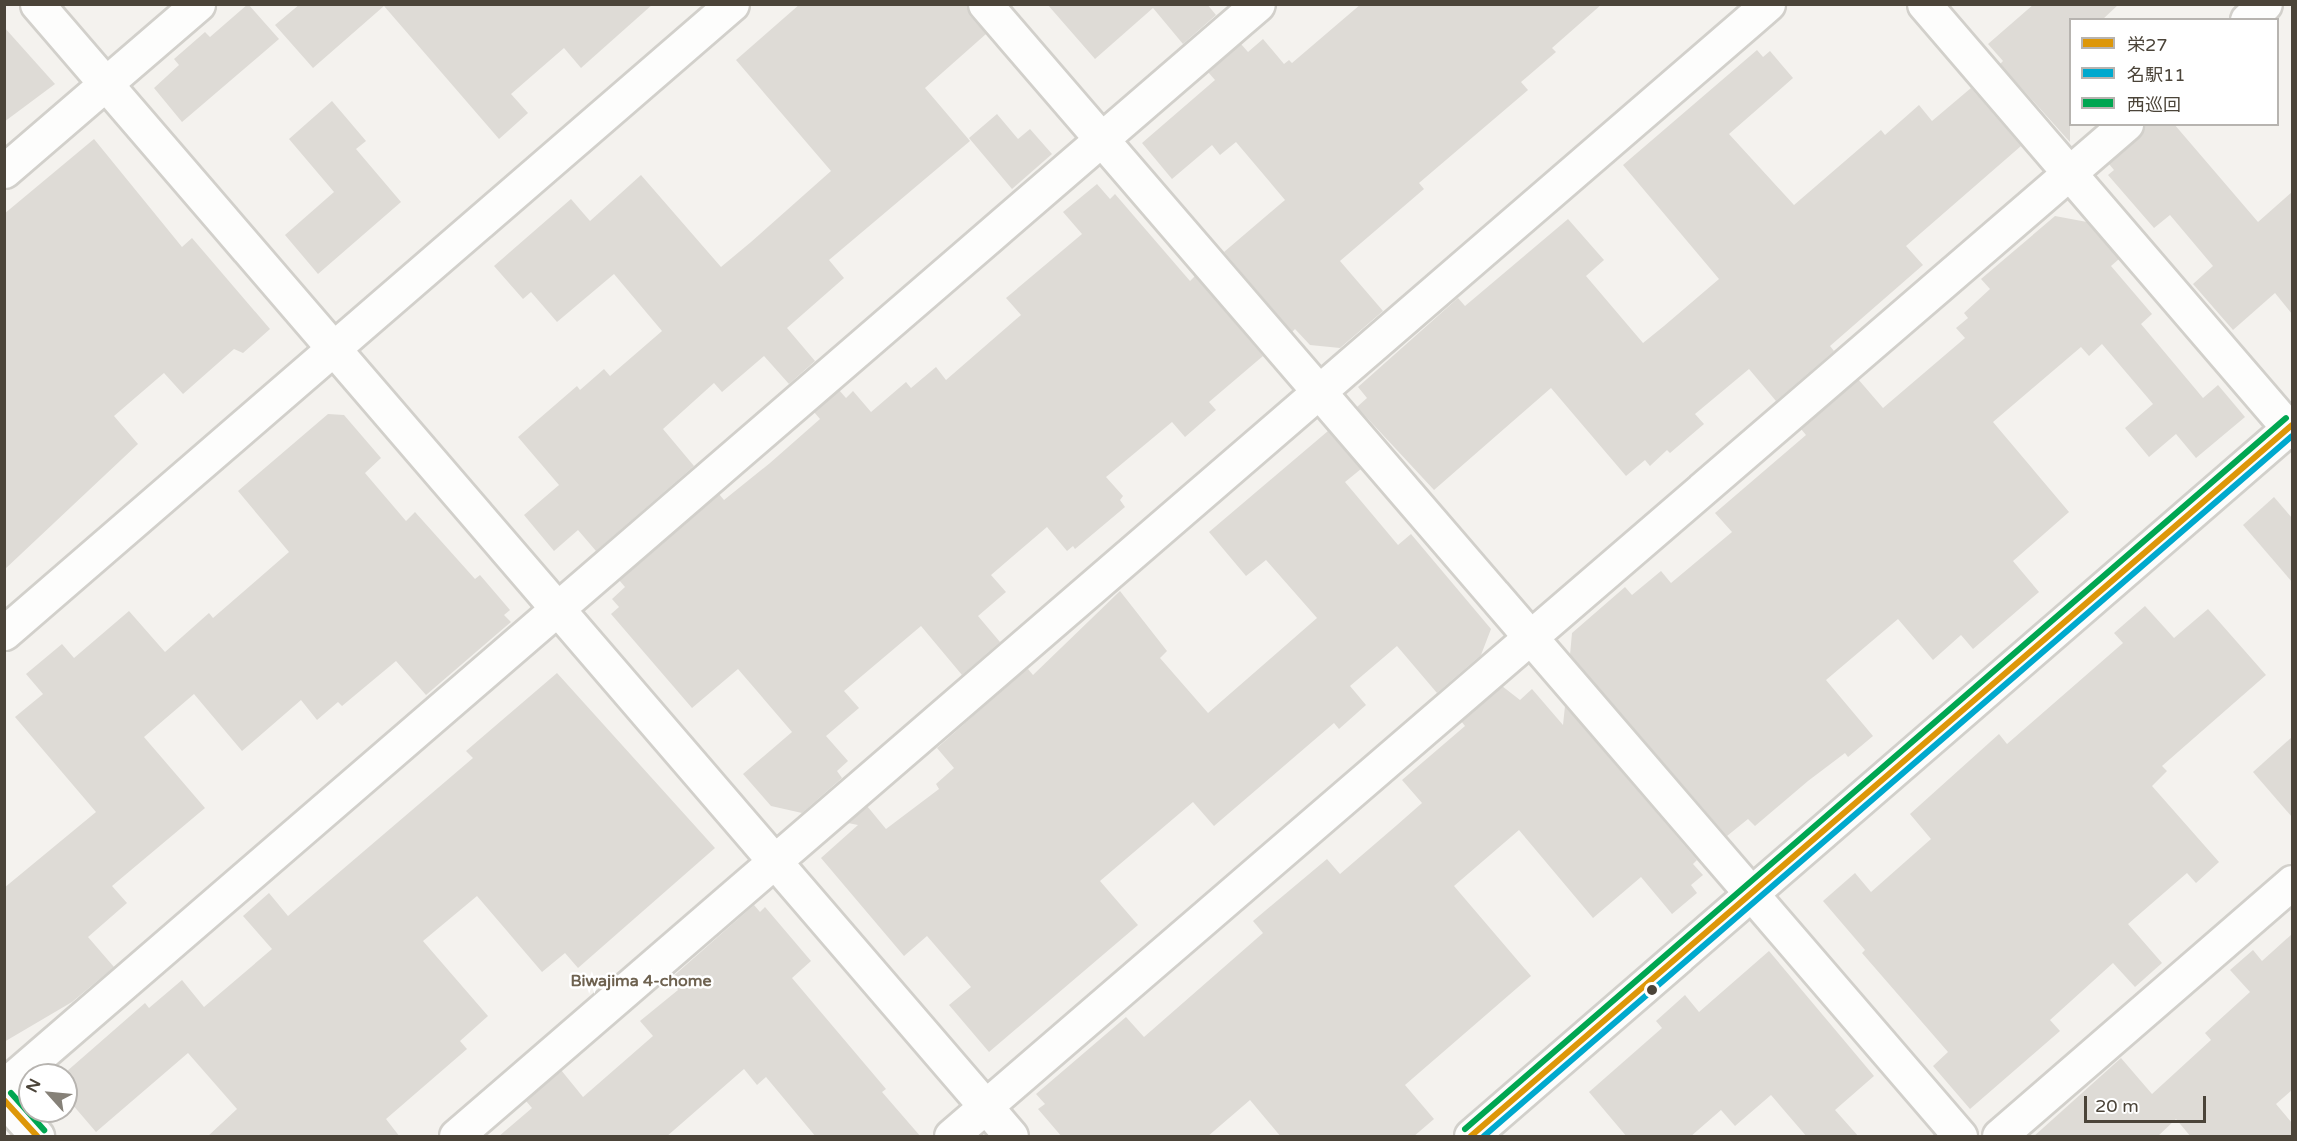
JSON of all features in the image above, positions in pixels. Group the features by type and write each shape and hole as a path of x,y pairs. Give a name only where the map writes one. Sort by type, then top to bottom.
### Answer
{"street":[{"path":"37,4 335,347 1011,1137"},
{"path":"4,171 198,4"},
{"path":"4,633 732,4"},
{"path":"985,4 1960,1137"},
{"path":"4,1086 1258,4"},
{"path":"456,1137 1768,4"},
{"path":"1471,1137 2291,428 1924,4"},
{"path":"2249,18 2265,4"},
{"path":"951,1137 2124,126"},
{"path":"1998,1137 2292,882"},
{"path":"4,1099 36,1137"}],"building":[{"path":"248,4 279,39 182,122 154,88 179,65 174,59 205,32 210,37"},
{"path":"300,4 653,4 581,68 564,48 511,94 528,113 499,139 384,6 313,68 275,25"},
{"path":"800,4 967,4 970,16 986,34 925,88 970,141 829,260 844,278 787,328 815,361 789,384 764,356 722,392 714,383 663,429 694,466 596,551 578,530 554,551 524,515 559,485 518,437 577,386 580,390 604,369 610,376 662,331 614,274 557,322 531,292 523,299 494,266 571,199 590,221 641,175 721,267 751,242 831,171 736,60"},
{"path":"1047,4 1207,4 1216,15 1183,44 1153,8 1095,59"},
{"path":"1361,4 1602,4 1552,48 1556,52 1521,82 1528,90 1419,183 1424,189 1340,261 1383,311 1340,348 1310,345 1295,329 1292,332 1224,252 1285,200 1236,142 1220,155 1212,145 1172,179 1142,143 1215,80 1208,72 1241,44 1248,52 1263,39 1284,64 1289,60 1292,63"},
{"path":"2034,4 2119,4 2104,18 2069,18 2070,142 2000,64 2003,61 1988,44"},
{"path":"4,27 55,84 4,122"},
{"path":"1757,50 1763,57 1770,51 1793,78 1729,134 1794,205 1881,130 1885,135 1919,105 1932,121 1971,88 2021,146 1906,246 1923,265 1830,346 1834,351 1776,401 1749,369 1695,414 1704,424 1670,453 1667,450 1650,466 1645,460 1626,476 1551,388 1434,490 1357,407 1367,398 1358,387 1458,298 1465,306 1568,219 1604,260 1586,276 1643,343 1664,326 1719,279 1623,165"},
{"path":"332,101 366,141 356,149 401,202 318,274 285,235 334,192 289,139"},
{"path":"997,114 1018,139 1030,129 1052,154 1012,189 969,138"},
{"path":"2143,126 2176,126 2258,222 2292,192 2292,314 2275,293 2233,330 2193,284 2213,266 2170,215 2154,228 2108,175 2114,170 2109,164 2138,138"},
{"path":"94,139 182,247 192,238 270,329 243,353 234,349 183,394 164,373 114,416 138,444 4,570 4,214"},
{"path":"1097,184 1110,199 1115,194 1190,281 1195,276 1263,356 1209,402 1216,410 1185,437 1172,422 1106,477 1123,496 1120,500 1125,507 1075,549 1073,546 1067,551 1047,527 991,575 1006,592 978,616 1000,642 962,675 921,626 844,691 859,708 826,736 848,761 837,771 842,778 802,813 771,806 743,774 792,732 738,669 692,708 611,614 619,607 612,599 625,587 619,580 719,494 724,500 770,463 820,419 814,412 839,390 846,398 853,391 871,412 906,382 911,388 936,367 946,380 1021,315 1006,298 1082,234 1063,212"},
{"path":"2055,216 2087,222 2119,259 2111,266 2152,314 2141,324 2203,398 2218,385 2245,417 2196,458 2176,434 2149,457 2125,428 2153,404 2102,344 2089,356 2081,347 1993,422 2069,512 2013,561 2039,592 1973,649 1961,635 1933,660 1898,619 1826,680 1873,736 1848,757 1845,753 1808,781 1755,826 1748,819 1727,836 1570,655 1572,633 1625,587 1632,595 1661,571 1671,583 1732,532 1715,513 1806,435 1801,429 1858,379 1883,408 1965,338 1956,328 1968,318 1964,313 1990,289 1981,279"},
{"path":"328,414 344,415 381,458 365,473 406,521 415,512 475,579 480,575 510,610 504,615 511,622 426,695 396,661 342,706 338,702 317,720 301,700 242,751 194,694 144,737 205,808 112,886 127,903 88,937 114,967 72,1002 4,1042 4,888 96,812 15,717 43,694 26,674 62,644 74,658 129,611 165,652 209,613 213,618 289,552 238,491"},
{"path":"1328,431 1361,469 1345,482 1398,545 1411,534 1491,629 1481,655 1437,693 1397,646 1350,686 1366,705 1339,729 1334,723 1214,826 1193,802 1100,881 1138,925 989,1052 949,1005 971,987 927,936 904,956 821,858 858,825 848,823 867,806 886,829 939,789 936,784 954,768 937,748 1024,671 1028,669 1033,675 1120,591 1167,651 1160,658 1208,713 1317,618 1266,560 1246,576 1209,532"},
{"path":"2274,497 2292,518 2292,582 2243,525"},
{"path":"2145,606 2174,638 2208,609 2266,675 2162,766 2167,771 2152,786 2219,862 2196,883 2187,873 2128,924 2162,963 2135,987 2113,963 2050,1020 2060,1031 1970,1109 1933,1066 1948,1052 1862,953 1865,950 1823,901 1855,873 1871,892 1931,839 1910,814 1999,734 2007,744 2123,643 2114,633"},
{"path":"557,673 715,848 578,968 565,953 542,972 477,896 423,941 488,1016 460,1041 467,1049 386,1119 400,1137 207,1137 237,1109 188,1053 96,1132 78,1111 76,1063 145,1003 149,1008 182,980 204,1007 272,949 243,916 269,893 288,916 473,758 466,751"},
{"path":"1502,686 1520,700 1532,689 1563,725 1565,706 1697,860 1693,864 1703,875 1691,885 1697,893 1672,914 1641,877 1593,918 1519,830 1454,886 1531,976 1405,1085 1434,1119 1413,1137 1281,1137 1250,1100 1207,1137 1062,1137 1038,1109 1045,1104 1036,1094 1126,1017 1144,1037 1263,933 1253,921 1327,859 1340,874 1397,825 1422,803 1402,780 1465,726 1461,721"},
{"path":"2292,737 2292,817 2253,772"},
{"path":"754,905 760,912 765,907 811,961 792,978 886,1089 882,1092 921,1137 816,1137 766,1077 757,1085 744,1069 666,1137 498,1137 532,1108 526,1101 561,1070 583,1097 653,1036 640,1021 678,990 670,979"},
{"path":"2292,934 2292,1090 2276,1104 2292,1123 2292,1137 2191,1137 2176,1119 2157,1137 2033,1137 2121,1058 2152,1094 2211,1040 2205,1033 2250,992 2230,970 2253,950 2262,961"},
{"path":"1769,951 1874,1076 1835,1110 1859,1137 1807,1137 1771,1095 1735,1126 1721,1110 1690,1137 1627,1137 1589,1092 1662,1028 1656,1021 1685,995 1699,1012"}],"transit line":[{"name":"西巡回","path":"1465,1129 2286,418"},
{"name":"栄27","path":"1471,1136 2292,425"},
{"name":"名駅11","path":"1484,1136 2292,436"},
{"name":"西巡回","path":"11,1093 44,1130"},
{"name":"栄27","path":"4,1100 37,1136"}],"district":[{"name":"Biwajima 4-chome","path":"641,981"}]}
